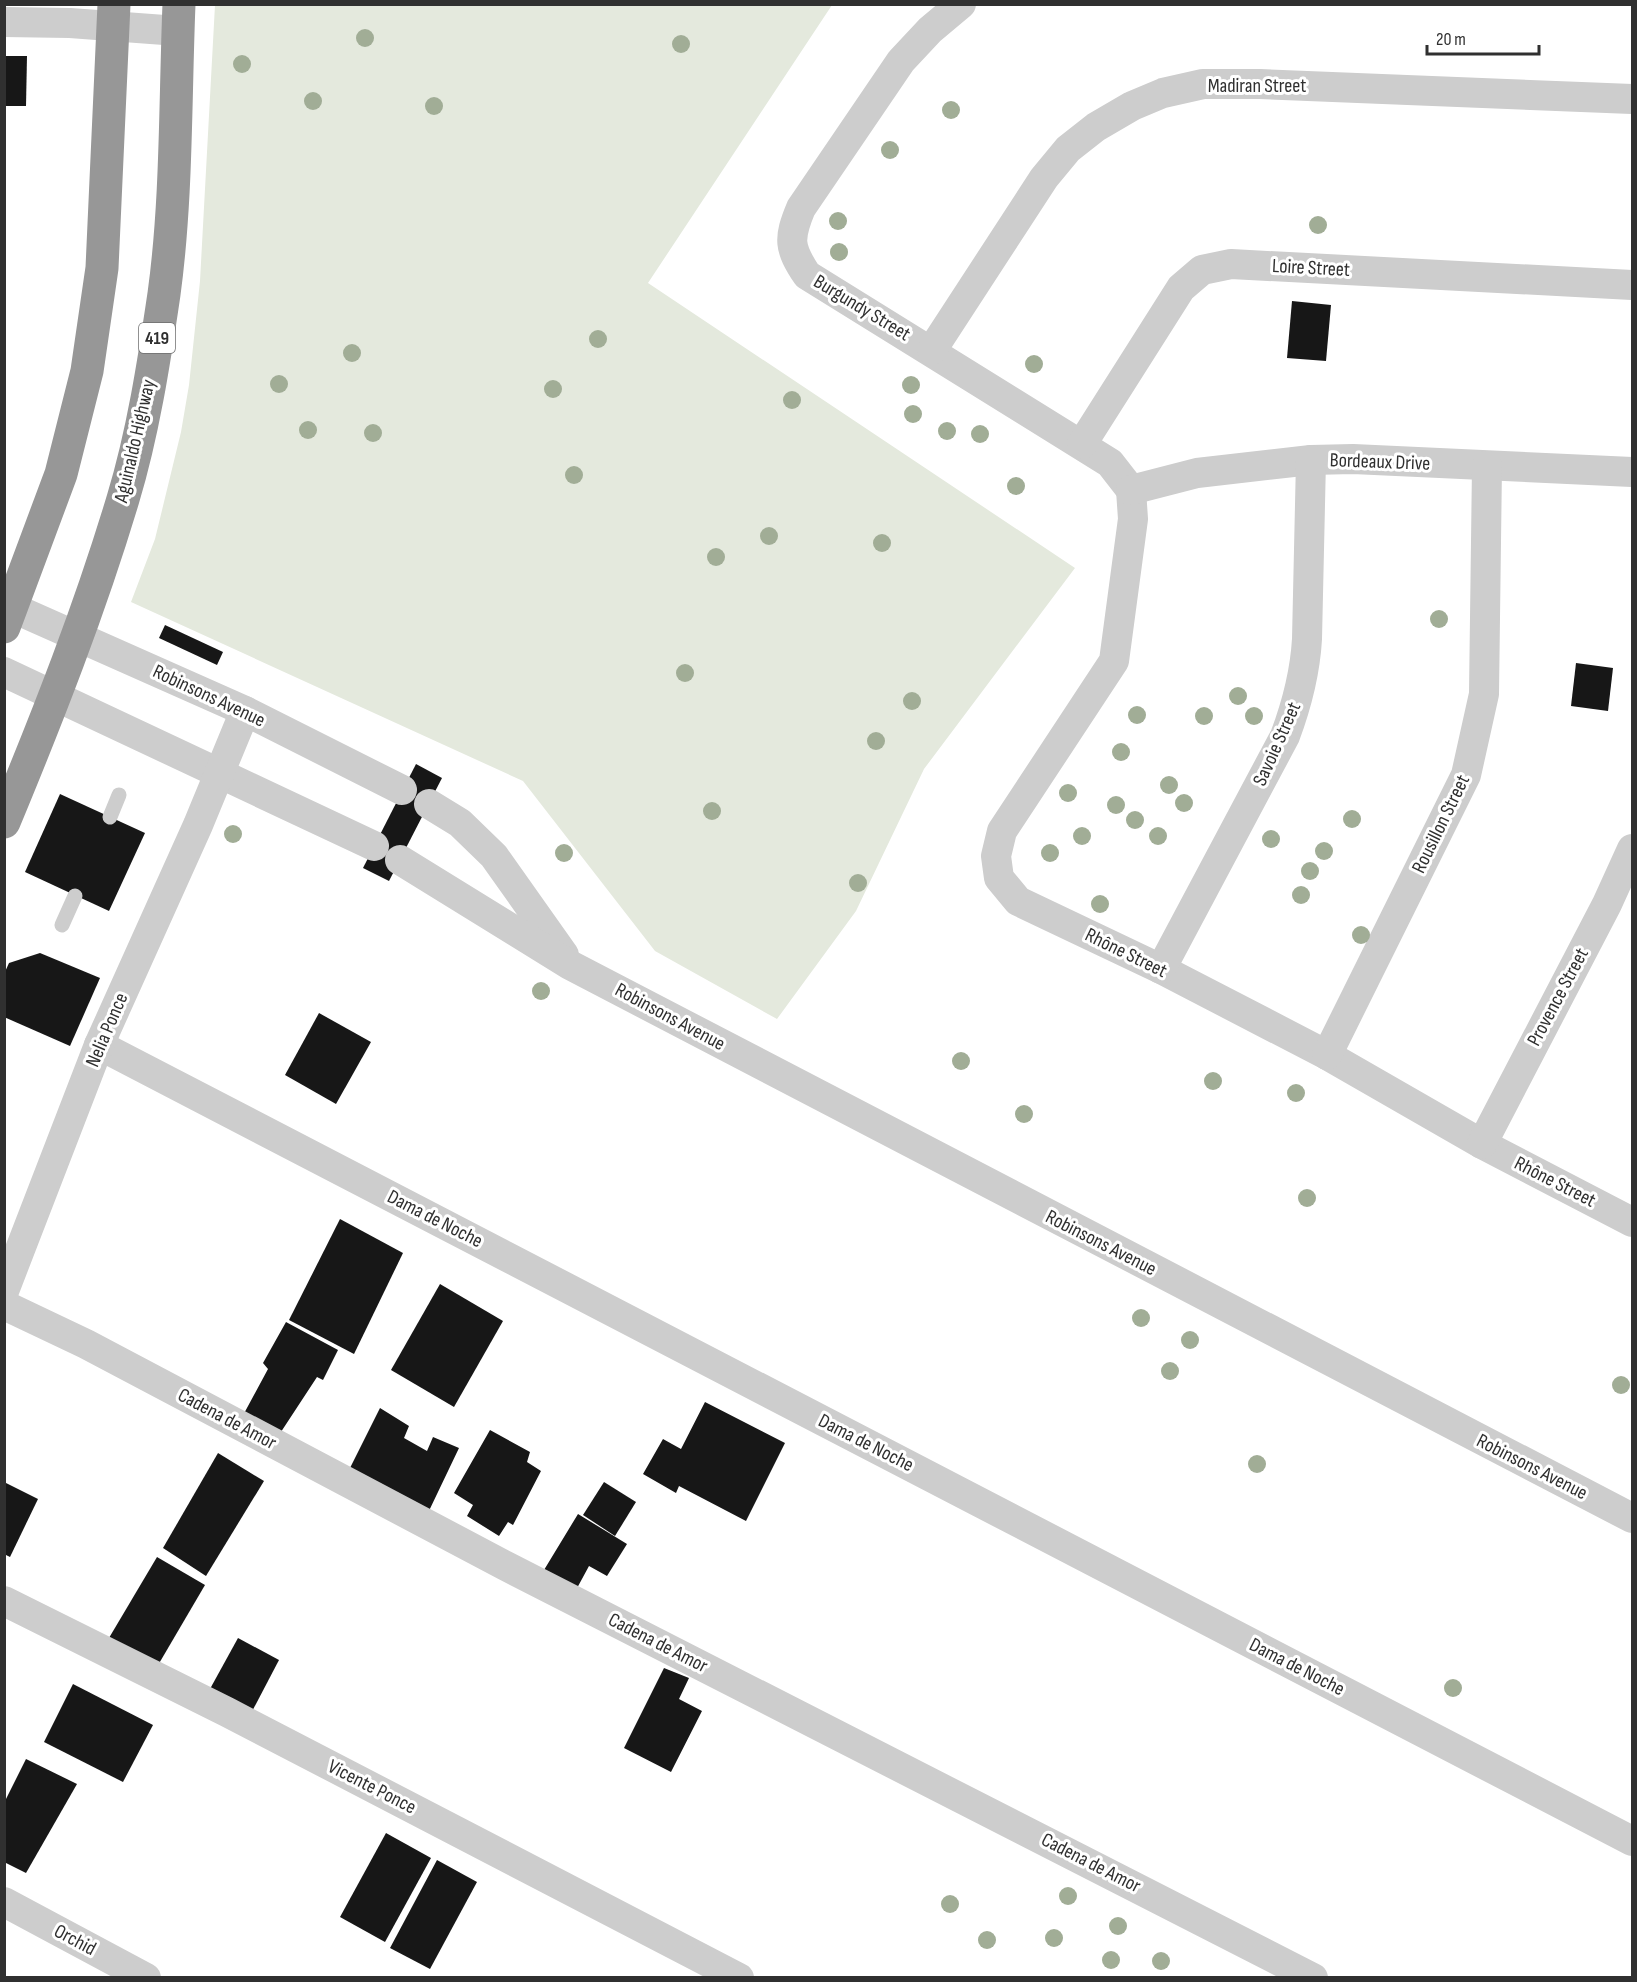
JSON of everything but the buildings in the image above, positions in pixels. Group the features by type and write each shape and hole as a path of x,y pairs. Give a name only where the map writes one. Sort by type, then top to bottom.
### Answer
{"highway":[{"path":"9,618 61,474 87,370 102,268 113,16"},
{"name":"Aguinaldo Highway","path":"4,822 79,636 124,497 156,344 170,241 179,18"}],"street":[{"name":"Burgundy Street","path":"962,4 930,30 901,61 801,208 791,231 793,254 807,275 932,350 1110,463 1131,490"},
{"path":"4,22 70,23 113,16 179,18"},
{"name":"Madiran Street","path":"932,350 1044,178 1068,149 1096,127 1132,106 1163,93 1203,84 1260,84 1632,99"},
{"name":"Loire Street","path":"1082,444 1181,288 1202,270 1231,264 1632,285"},
{"name":"Bordeaux Drive","path":"1131,490 1197,473 1311,460 1632,472"},
{"name":"Savoie Street","path":"1161,969 1285,736 1298,702 1306,664 1311,460"},
{"name":"Rousillon Street","path":"1327,1055 1466,776 1484,694 1487,466"},
{"name":"Rhône Street","path":"1131,490 1133,519 1114,661 1002,831 996,856 999,878 1018,901 1161,969 1327,1055 1482,1144 1632,1222"},
{"name":"Robinsons Avenue","path":"9,618 79,636 245,711 402,790"},
{"path":"4,672 374,846"},
{"name":"Nelia Ponce","path":"4,1291 99,1045 198,825 245,711"},
{"name":"Robinsons Avenue","path":"429,804 460,822 494,856 570,965"},
{"name":"Provence Street","path":"1482,1144 1607,904 1632,849"},
{"name":"Robinsons Avenue","path":"400,860 570,965 1632,1518"},
{"name":"Dama de Noche","path":"99,1045 1632,1841"},
{"name":"Cadena de Amor","path":"4,1305 86,1344 504,1565 1313,1977"},
{"name":"Vicente Ponce","path":"4,1601 227,1712 738,1977"},
{"name":"Orchid","path":"4,1902 146,1977"}],"lane":[{"path":"110,816 119,795"},
{"path":"62,925 75,896"}],"shaded area":[{"path":"215,5 832,5 648,283 1075,568 924,769 856,911 777,1019 655,951 523,781 131,602 155,539 181,432 189,385 200,281"}]}
